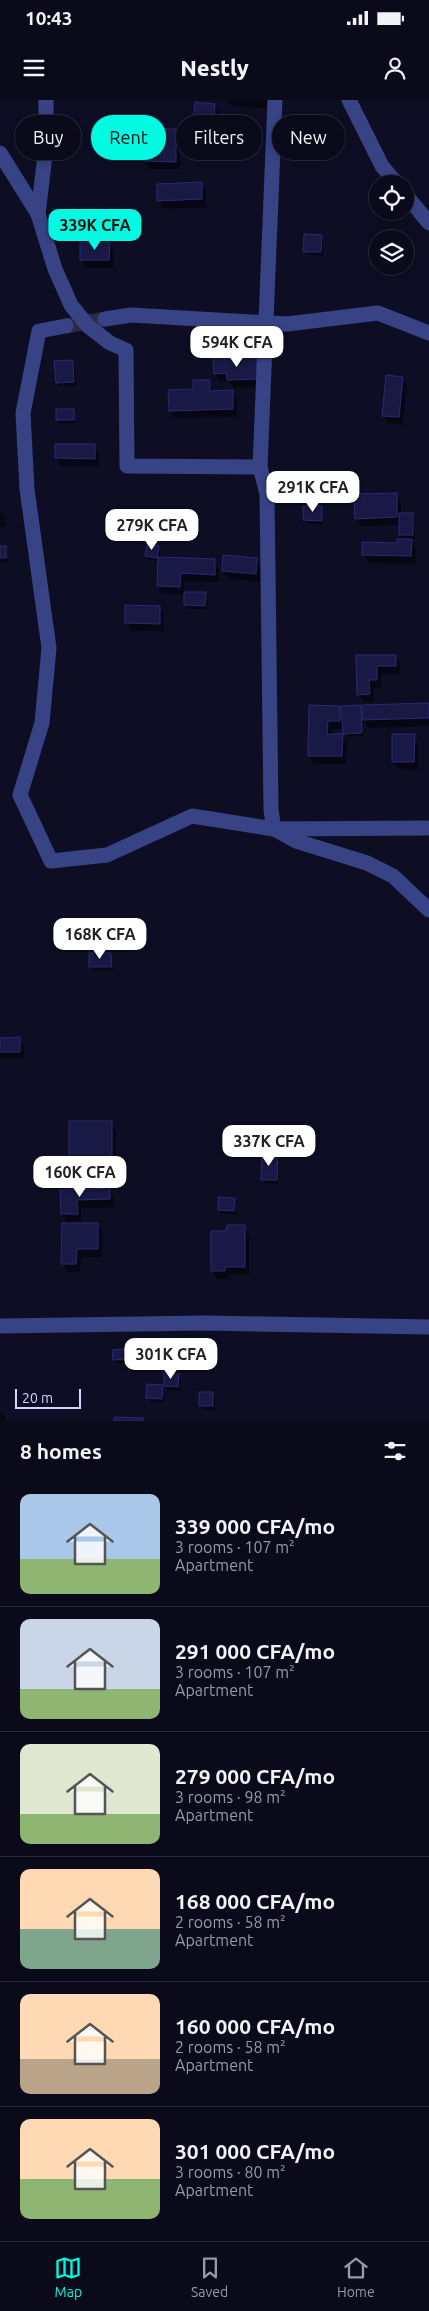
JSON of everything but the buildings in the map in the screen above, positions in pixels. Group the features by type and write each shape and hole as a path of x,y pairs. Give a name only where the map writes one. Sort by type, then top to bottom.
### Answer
{"street":[{"path":"38,214 46,147 46,100"},
{"path":"274,100 260,467 267,494 271,810 274,830"},
{"path":"349,100 382,166 390,175"},
{"path":"0,154 38,214 55,269 71,305 88,326 110,343 126,350 127,466 260,467"},
{"path":"414,205 429,223"},
{"path":"105,319 131,315 287,324 378,313 429,333"},
{"path":"66,326 39,330 24,413 26,489 49,648 42,723 20,795 51,861 107,856 192,816 274,830 429,828"},
{"path":"274,830 296,841 367,863 393,876 429,910"},
{"path":"0,1326 205,1323 429,1327"}],"tunnel":[{"path":"66,326 105,319"}]}
